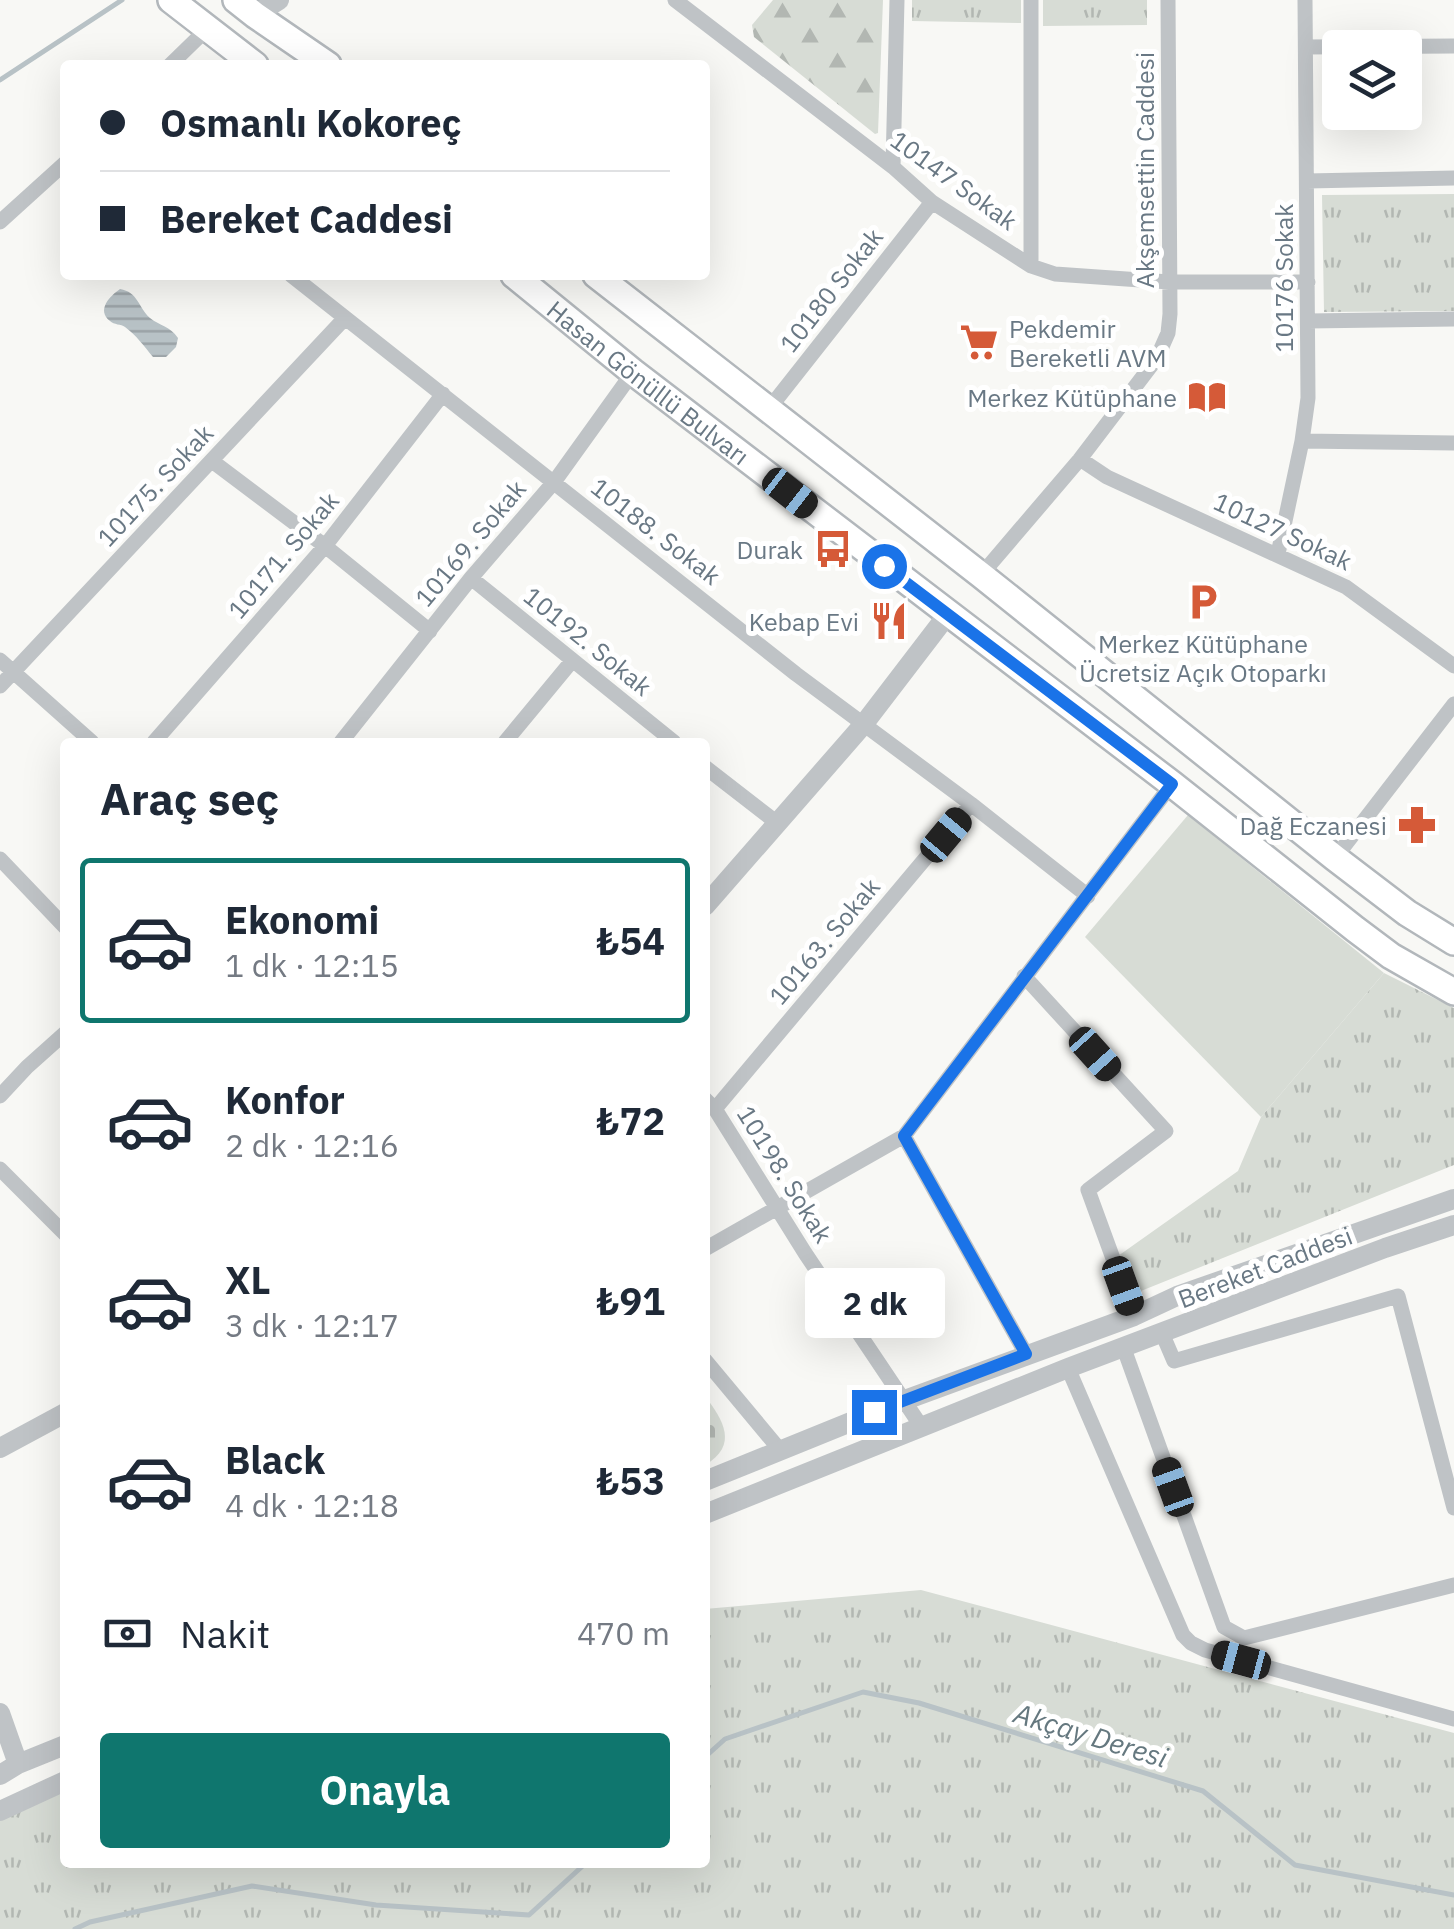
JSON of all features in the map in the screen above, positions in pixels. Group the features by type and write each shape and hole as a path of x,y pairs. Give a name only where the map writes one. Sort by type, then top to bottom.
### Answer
{"main road":[{"path":"171,0 250,60"},
{"path":"245,8 321,60"},
{"name":"Hasan Gönüllü Bulvarı","path":"520,280 633,372 1379,947 1454,992"},
{"name":"Hasan Gönüllü Bulvarı","path":"602,280 1336,858 1408,913 1454,942"}],"street":[{"path":"245,8 279,0"},
{"name":"10147 Sokak","path":"675,0 932,202 1030,266 1055,274 1169,282 1308,282"},
{"path":"893,168 898,0"},
{"path":"1030,266 1032,0"},
{"name":"Akşemsettin Caddesi","path":"981,575 1080,459 1157,358 1168,334 1168,0"},
{"name":"10176 Sokak","path":"1278,554 1308,398 1305,0"},
{"path":"175,60 208,28"},
{"path":"1306,48 1454,46"},
{"path":"0,222 60,168"},
{"path":"1307,181 1454,178"},
{"name":"10180 Sokak","path":"768,410 932,202"},
{"name":"10188. Sokak","path":"297,280 863,726 972,804 1088,896"},
{"name":"10175. Sokak","path":"0,686 346,318"},
{"path":"1308,322 1454,319"},
{"name":"10169. Sokak","path":"344,738 471,578 554,482 633,372"},
{"name":"10171. Sokak","path":"157,738 325,546 442,394"},
{"path":"1302,442 1454,443"},
{"name":"10127 Sokak","path":"1080,459 1107,477 1346,587 1454,666"},
{"path":"212,461 430,631"},
{"name":"10192. Sokak","path":"471,578 666,738"},
{"path":"710,900 863,726 948,614"},
{"path":"0,660 87,738"},
{"path":"509,738 572,661"},
{"path":"1336,858 1454,704"},
{"path":"710,771 776,822"},
{"path":"710,1246 904,1136 1172,784"},
{"name":"10163. Sokak","path":"710,1104 972,804"},
{"path":"0,858 60,922"},
{"path":"1024,976 1166,1131 1088,1190 1134,1316"},
{"path":"0,1096 60,1037"},
{"path":"0,1070 13,1083"},
{"name":"10198. Sokak","path":"710,1104 804,1253 921,1426"},
{"path":"904,1136 1026,1354"},
{"path":"0,1170 60,1229"},
{"name":"Bereket Caddesi","path":"710,1479 1177,1296 1454,1199"},
{"name":"Bereket Caddesi","path":"710,1512 1123,1346 1454,1225"},
{"path":"1162,1333 1174,1361 1398,1296 1454,1508"},
{"path":"1123,1346 1224,1627 1244,1638 1454,1584"},
{"path":"710,1366 780,1450"},
{"path":"1068,1368 1184,1635 1191,1643 1454,1718"},
{"path":"0,1448 60,1415"},
{"path":"0,1714 9,1770 60,1747"},
{"path":"0,1811 60,1783"}],"green space":[{"path":"773,0 883,0 878,133 754,37 752,25"},
{"path":"912,0 1021,0 1021,23 912,21"},
{"path":"1043,0 1147,0 1147,25 1043,26"},
{"path":"1454,194 1454,311 1324,312 1322,195"},
{"path":"1188,815 1384,973 1261,1117 1085,937"},
{"path":"1384,973 1454,1008 1454,1165 1131,1295 1118,1256 1238,1171 1261,1117"},
{"path":"710,1404 724,1432 725,1441 710,1461"},
{"path":"921,1590 1454,1733 1454,1929 0,1929 0,1810 60,1780 60,1868 710,1868 710,1609"}],"shaded area":[{"path":"120,289 131,293 150,318 178,338 176,347 166,357 153,357 129,330 106,317 106,304"}],"waterway":[{"path":"0,80 122,0"},
{"name":"Akçay Deresi","path":"710,1752 725,1739 863,1692 919,1703 1203,1791 1295,1865 1454,1895"},
{"name":"Akçay Deresi","path":"75,1929 90,1922 252,1886 376,1905 529,1915 580,1868"}],"place":[{"name":"Pekdemir Bereketli AVM","path":"979,342"},
{"name":"Merkez Kütüphane","path":"1207,397"},
{"name":"Durak","path":"833,549"},
{"name":"Merkez Kütüphane Ücretsiz Açık Otoparkı","path":"1203,602"},
{"name":"Kebap Evi","path":"889,621"},
{"name":"Dağ Eczanesi","path":"1417,825"}],"route":[{"path":"874,1412 1026,1354 904,1136 1172,784 884,566"}]}
